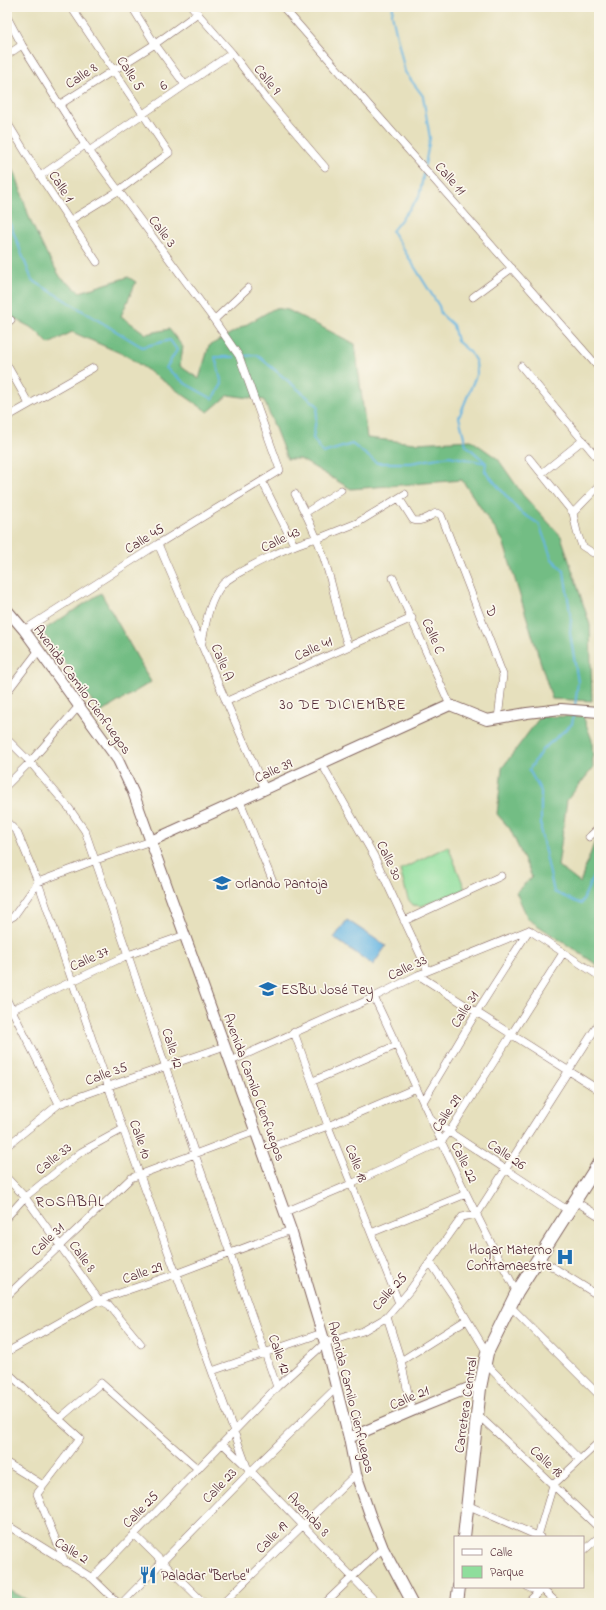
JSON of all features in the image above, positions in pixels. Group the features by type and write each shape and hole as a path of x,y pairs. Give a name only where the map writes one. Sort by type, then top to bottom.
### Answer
{"highway":[{"name":"Carretera Central","path":"464,1536 480,1388 486,1358 517,1292 599,1163"},
{"path":"457,1603 459,1588"}],"main road":[{"name":"Avenida Camilo Cienfuegos","path":"7,610 39,650 118,760 133,792 292,1230 325,1343 349,1438 356,1474 370,1515 383,1548 412,1603"},
{"path":"450,705 488,720 560,709 595,712"},
{"name":"Calle 39","path":"151,841 450,705"},
{"name":"Calle 21","path":"349,1438 412,1410 471,1388 480,1388"}],"street":[{"name":"Calle 5","path":"71,7 169,153 118,192"},
{"path":"132,7 155,44 185,85"},
{"name":"Calle 9","path":"192,7 232,53 266,98 325,166"},
{"name":"Calle 11","path":"283,7 599,368"},
{"name":"Calle 8","path":"59,105 155,44 198,13"},
{"name":"Calle 3","path":"7,17 22,45 87,148 239,356 280,470"},
{"path":"7,55 22,45"},
{"name":"6","path":"40,176 143,115 232,53"},
{"name":"Calle 1","path":"7,122 40,176 97,262"},
{"path":"69,221 118,192"},
{"path":"473,297 512,268"},
{"path":"214,320 248,288"},
{"path":"7,365 29,404"},
{"path":"521,366 599,460"},
{"path":"7,417 94,368"},
{"path":"542,473 582,440"},
{"path":"529,458 572,513 582,546 594,553 599,553"},
{"name":"Calle 45","path":"24,630 158,544 280,470"},
{"path":"262,481 294,545"},
{"path":"572,513 599,486"},
{"path":"305,513 341,490"},
{"path":"295,494 317,539 327,567 343,632 348,646"},
{"name":"Calle 43","path":"202,642 212,599 223,583 242,572 294,545 312,538 317,539 357,523 402,496 413,520 420,521 436,513 441,515"},
{"name":"D","path":"441,515 503,675 498,719"},
{"name":"Calle A","path":"158,544 202,642 225,702 265,789"},
{"name":"Calle C","path":"394,578 450,705"},
{"name":"Calle 41","path":"225,702 412,618"},
{"path":"7,692 39,650"},
{"path":"7,785 30,762 79,706"},
{"name":"Calle 12","path":"7,739 30,762 69,808 85,831 195,1154 277,1387"},
{"name":"Calle 30","path":"322,764 374,856 428,971"},
{"path":"240,801 273,882"},
{"name":"Calle 10","path":"7,822 17,832 38,882 73,980 123,1129 175,1274 212,1371 233,1432 249,1469"},
{"path":"589,837 599,828"},
{"name":"Calle 39","path":"38,882 151,841"},
{"path":"404,921 501,876"},
{"path":"10,918 38,882"},
{"path":"529,930 599,976"},
{"name":"Calle 33","path":"231,1060 374,997 428,971 529,930"},
{"name":"Calle 31","path":"423,1102 476,1013 529,930"},
{"name":"Calle 37","path":"9,1011 128,955 185,935"},
{"name":"Calle 29","path":"286,1212 351,1184 441,1142 450,1131 512,1035 563,953"},
{"path":"418,976 599,1090"},
{"name":"Calle 22","path":"374,997 466,1194 490,1243 517,1292"},
{"path":"7,1000 9,1011 59,1104"},
{"path":"476,1214 599,1023"},
{"name":"Calle 18","path":"294,1032 313,1081 328,1126 399,1303"},
{"name":"Calle 35","path":"7,1146 59,1104 225,1046"},
{"path":"313,1081 397,1046"},
{"path":"263,1150 328,1126 416,1088"},
{"name":"Calle 26","path":"431,1119 506,1168 572,1206 599,1216"},
{"name":"Calle 33","path":"7,1217 25,1197 81,1152 123,1129"},
{"name":"Calle 31","path":"7,1296 131,1178 256,1131"},
{"name":"Calle 8","path":"7,1178 25,1197 99,1300 109,1304 141,1344"},
{"path":"371,1233 466,1194"},
{"name":"Calle 25","path":"92,1578 277,1387 325,1343 363,1331 387,1317 462,1218 476,1214"},
{"name":"Calle 29","path":"7,1352 99,1300 175,1274 230,1252 292,1230"},
{"path":"540,1258 599,1296"},
{"path":"430,1262 453,1296 486,1358 580,1460"},
{"path":"510,1306 597,1393"},
{"path":"387,1317 401,1361 412,1410"},
{"path":"401,1361 466,1320"},
{"path":"212,1371 322,1333"},
{"path":"7,1372 60,1418 80,1438 37,1494 65,1562"},
{"path":"60,1418 101,1383 198,1468"},
{"path":"597,1393 599,1384"},
{"name":"Calle 23","path":"122,1603 249,1469 336,1388"},
{"name":"Calle 18","path":"477,1414 599,1528"},
{"path":"467,1505 539,1536 553,1485 599,1442"},
{"name":"Avenida 8","path":"223,1444 249,1469 377,1603"},
{"path":"7,1464 43,1485"},
{"name":"Calle 19","path":"223,1603 356,1474"},
{"name":"Calle 2","path":"7,1525 92,1578 118,1603"},
{"path":"134,1534 204,1603"},
{"path":"584,1550 599,1537"},
{"path":"325,1603 383,1548"},
{"path":"530,1588 543,1588"},
{"path":"527,1603 543,1588"},
{"path":"543,1588 557,1603"}],"green space":[{"path":"7,158 16,175 30,220 45,251 61,278 80,292 128,277 136,282 121,316 146,334 169,329 183,347 180,366 199,379 209,346 275,308 288,310 355,344 367,438 415,443 471,440 498,459 523,495 561,536 590,625 592,701 552,699 503,541 462,480 351,489 300,459 287,459 264,400 228,395 208,412 127,356 72,332 49,344 34,329 13,318 7,294"},
{"path":"101,593 151,682 100,713 42,631"},
{"path":"583,716 592,740 593,768 567,800 558,866 580,883 597,835 599,834 599,966 528,919 516,892 532,877 510,829 497,814 502,768 540,717"},
{"path":"448,846 465,889 422,906 413,905 408,899 400,870"},
{"path":"7,1589 33,1603 7,1603"}],"water":[{"path":"347,920 386,946 373,965 334,938"}],"waterway":[{"path":"393,7 392,14 405,72 423,96 430,138 425,165"},
{"path":"424,172 419,197 392,231 439,306 441,314 453,325 457,341 470,352 476,362 477,373 459,417 466,445 485,462"},
{"path":"7,216 32,280 142,347 170,340 177,350 166,368 186,384 213,399 222,384 215,357 234,357"},
{"path":"245,356 257,355 318,406 313,438 323,453 352,444 377,463 411,463 449,456 486,463 485,471 519,511 539,524 552,559 564,571 571,619 570,633 578,682 575,706"},
{"path":"574,712 572,724 542,750 529,770 541,791 541,833 554,892 581,904 599,864"}],"place":[{"name":"Orlando Pantoja","path":"222,883"},
{"name":"ESBU José Tey","path":"268,989"},
{"name":"Hogar Materno Contramaestre","path":"565,1257"},
{"name":"Paladar \"Berbe\"","path":"148,1575"}],"district":[{"name":"30 DE DICIEMBRE","path":"343,704"},
{"name":"ROSABAL","path":"70,1201"}]}
